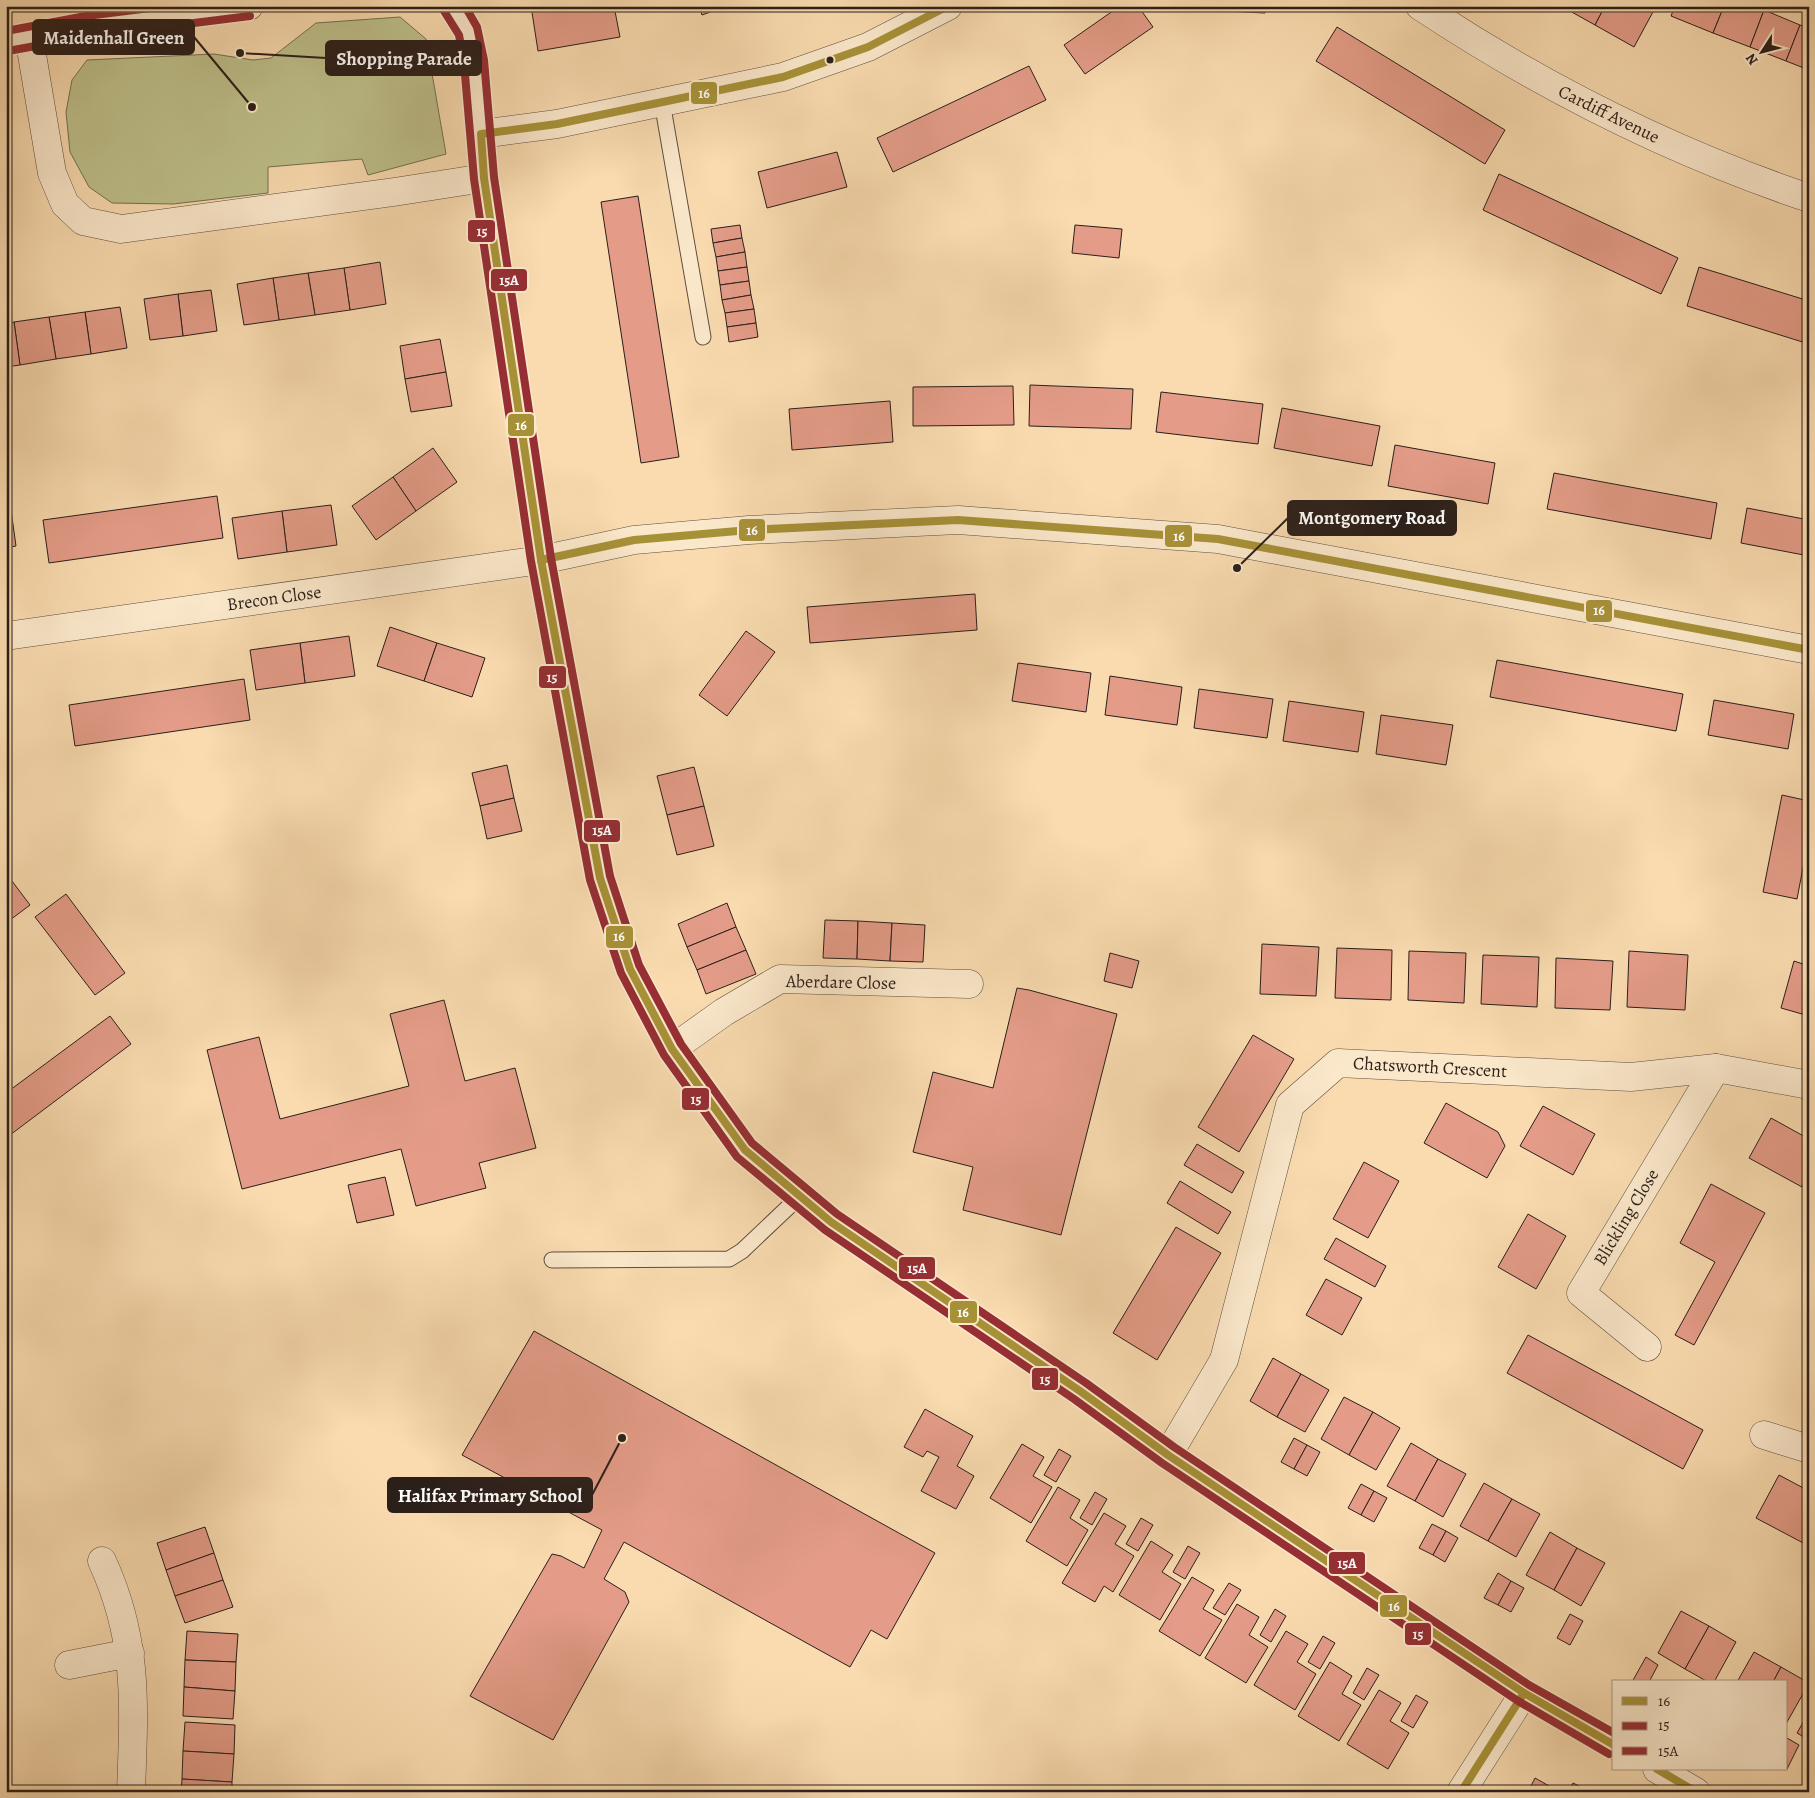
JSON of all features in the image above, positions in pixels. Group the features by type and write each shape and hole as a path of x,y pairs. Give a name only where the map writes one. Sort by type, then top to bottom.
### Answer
{"street":[{"path":"453,6 468,31 474,62 482,134 484,178 541,560 600,878 630,969 672,1049 745,1150 831,1222 1080,1391 1168,1455 1524,1693 1612,1744"},
{"path":"482,134 558,124 783,77 868,47 948,6"},
{"name":"Cardiff Avenue","path":"1420,6 1492,52 1574,98 1668,143 1769,185 1809,198"},
{"path":"245,7 88,26 18,39 52,173 64,204 83,221 121,229 484,178"},
{"name":"Brecon Close","path":"6,636 541,560 634,540 749,530 958,520 1218,539 1809,650"},
{"name":"Aberdare Close","path":"672,1049 724,1012 780,979 969,984"},
{"name":"Chatsworth Crescent","path":"1168,1455 1224,1360 1290,1105 1338,1063 1632,1077 1716,1068 1809,1084"},
{"name":"Blickling Close","path":"1647,1347 1581,1293 1716,1068"},
{"path":"1764,1435 1809,1449"},
{"path":"102,1560 118,1598 130,1653 134,1718 131,1792"},
{"path":"69,1664 130,1653"},
{"path":"1461,1792 1524,1693"},
{"path":"1659,1770 1696,1792"}],"lane":[{"path":"662,102 703,337"},
{"path":"552,1260 730,1259 742,1251 800,1196"}],"green space":[{"path":"400,17 426,39 446,154 368,175 362,159 268,167 268,193 173,204 112,203 89,187 70,152 66,112 72,80 87,60 214,54 253,60 271,58 316,23"}],"building":[{"path":"531,6 614,6 620,37 538,51"},
{"path":"699,6 727,6 702,15"},
{"path":"1120,6 1138,6 1153,27 1085,74 1064,45"},
{"path":"1183,6 1265,6 1265,13 1183,9"},
{"path":"1561,6 1605,6 1595,25"},
{"path":"1605,6 1648,6 1654,10 1634,47 1595,25"},
{"path":"1675,6 1724,6 1713,33 1671,16"},
{"path":"1724,6 1753,6 1764,10 1750,47 1713,33"},
{"path":"1764,10 1800,25 1786,61 1750,47"},
{"path":"1800,25 1809,28 1809,70 1786,61"},
{"path":"1337,27 1505,130 1485,164 1316,61"},
{"path":"1029,66 1046,100 893,172 877,138"},
{"path":"837,152 847,187 767,208 758,172"},
{"path":"1499,174 1678,258 1661,294 1483,210"},
{"path":"638,196 679,457 641,463 601,202"},
{"path":"740,225 742,238 713,243 711,229"},
{"path":"1075,225 1122,229 1119,258 1072,253"},
{"path":"742,238 745,252 716,257 713,243"},
{"path":"745,252 747,267 718,271 716,257"},
{"path":"380,262 386,304 350,310 344,268"},
{"path":"747,267 749,281 720,285 718,271"},
{"path":"1699,267 1809,301 1809,344 1687,306"},
{"path":"344,268 350,310 315,315 308,273"},
{"path":"308,273 315,315 279,320 273,278"},
{"path":"273,278 279,320 244,325 237,284"},
{"path":"749,281 751,295 722,300 720,285"},
{"path":"211,290 217,331 183,336 178,294"},
{"path":"178,294 183,336 150,340 144,299"},
{"path":"751,295 754,309 725,313 722,300"},
{"path":"120,307 127,348 91,354 85,312"},
{"path":"754,309 756,323 727,327 725,313"},
{"path":"85,312 91,354 56,359 49,317"},
{"path":"49,317 56,359 20,365 14,322"},
{"path":"14,322 20,365 6,367 6,324"},
{"path":"756,323 758,337 729,342 727,327"},
{"path":"440,339 446,372 405,379 400,346"},
{"path":"446,372 452,406 411,412 405,379"},
{"path":"1030,385 1133,389 1131,429 1029,426"},
{"path":"1013,386 1014,425 913,426 913,387"},
{"path":"1161,392 1263,404 1258,444 1156,432"},
{"path":"890,401 893,442 792,450 789,409"},
{"path":"1282,408 1380,426 1372,466 1274,448"},
{"path":"1395,445 1495,463 1488,504 1388,486"},
{"path":"433,448 457,482 416,511 393,477"},
{"path":"1554,473 1717,503 1711,539 1547,509"},
{"path":"393,477 416,511 376,540 352,506"},
{"path":"217,496 223,538 49,563 43,520"},
{"path":"331,505 337,545 287,552 282,511"},
{"path":"1747,508 1809,520 1809,556 1741,543"},
{"path":"11,510 16,546 6,548 6,511"},
{"path":"282,511 287,552 238,559 232,518"},
{"path":"975,594 977,630 810,643 807,607"},
{"path":"390,627 437,643 424,681 377,666"},
{"path":"746,631 775,652 727,716 699,695"},
{"path":"349,636 355,676 305,683 300,643"},
{"path":"300,643 305,683 256,690 250,650"},
{"path":"437,643 485,658 472,697 424,681"},
{"path":"1497,660 1683,694 1676,731 1490,697"},
{"path":"1018,663 1091,673 1086,712 1012,701"},
{"path":"1110,676 1182,687 1177,725 1105,715"},
{"path":"244,679 250,720 75,746 69,705"},
{"path":"1199,689 1273,699 1267,738 1194,728"},
{"path":"1714,700 1794,714 1788,749 1708,735"},
{"path":"1289,701 1364,712 1358,752 1283,741"},
{"path":"1381,715 1453,725 1446,765 1376,754"},
{"path":"507,765 514,798 480,806 472,773"},
{"path":"694,767 704,806 667,815 657,776"},
{"path":"1782,795 1809,801 1809,836 1797,899 1763,892"},
{"path":"514,798 522,831 487,839 480,806"},
{"path":"704,806 714,846 677,855 667,815"},
{"path":"6,873 30,905 6,923"},
{"path":"66,894 125,973 95,995 35,917"},
{"path":"727,903 736,927 687,947 678,924"},
{"path":"825,920 858,921 857,959 823,958"},
{"path":"858,921 892,923 890,961 857,959"},
{"path":"892,923 925,925 923,962 890,961"},
{"path":"736,927 746,950 697,970 687,947"},
{"path":"1262,944 1319,947 1316,996 1260,994"},
{"path":"1337,948 1392,950 1391,1000 1335,998"},
{"path":"746,950 756,974 706,994 697,970"},
{"path":"1409,951 1466,953 1464,1003 1408,1000"},
{"path":"1629,951 1688,955 1685,1010 1627,1007"},
{"path":"1110,953 1139,961 1132,988 1104,981"},
{"path":"1483,955 1539,957 1537,1007 1481,1004"},
{"path":"1556,958 1613,961 1610,1010 1555,1008"},
{"path":"1794,961 1809,966 1809,1016 1781,1008"},
{"path":"1017,988 1117,1014 1061,1235 963,1210 973,1167 913,1152 933,1072 993,1088"},
{"path":"444,1000 465,1081 515,1068 536,1148 479,1163 486,1188 416,1206 401,1149 242,1189 207,1050 259,1037 280,1119 409,1086 390,1014"},
{"path":"110,1016 131,1044 6,1138 6,1093"},
{"path":"1253,1035 1294,1059 1239,1152 1198,1127"},
{"path":"1446,1103 1498,1132 1505,1146 1487,1178 1424,1143"},
{"path":"1543,1106 1595,1134 1573,1175 1520,1146"},
{"path":"1771,1118 1809,1139 1809,1174 1802,1187 1749,1158"},
{"path":"1197,1144 1244,1172 1232,1193 1184,1165"},
{"path":"1364,1162 1399,1181 1368,1238 1333,1219"},
{"path":"385,1177 394,1215 357,1223 348,1185"},
{"path":"1180,1181 1231,1212 1218,1234 1167,1203"},
{"path":"1711,1184 1765,1213 1694,1345 1675,1335 1715,1262 1680,1243"},
{"path":"1528,1214 1566,1236 1536,1289 1498,1267"},
{"path":"1176,1227 1221,1253 1157,1360 1113,1333"},
{"path":"1336,1238 1386,1266 1375,1287 1324,1259"},
{"path":"1326,1279 1362,1298 1342,1335 1306,1315"},
{"path":"534,1331 935,1553 887,1639 871,1630 850,1667 624,1542 604,1579 625,1592 629,1602 553,1740 470,1696 552,1554 561,1556 584,1568 602,1530 462,1455"},
{"path":"1528,1335 1703,1430 1683,1469 1507,1373"},
{"path":"1273,1358 1301,1374 1277,1417 1250,1401"},
{"path":"1301,1374 1329,1390 1305,1432 1277,1417"},
{"path":"1344,1397 1373,1412 1349,1455 1321,1439"},
{"path":"925,1409 973,1436 957,1466 974,1476 956,1509 921,1491 939,1457 927,1451 923,1457 904,1447"},
{"path":"1373,1412 1400,1428 1376,1470 1349,1455"},
{"path":"1294,1438 1307,1445 1294,1469 1281,1462"},
{"path":"1411,1443 1438,1459 1415,1501 1387,1486"},
{"path":"1022,1444 1044,1457 1033,1476 1052,1487 1031,1523 990,1498"},
{"path":"1307,1445 1320,1452 1307,1476 1294,1469"},
{"path":"1059,1449 1071,1456 1056,1482 1044,1475"},
{"path":"1438,1459 1466,1474 1443,1517 1415,1501"},
{"path":"1779,1475 1809,1491 1809,1541 1807,1545 1756,1518"},
{"path":"1484,1483 1512,1499 1488,1541 1460,1526"},
{"path":"1361,1484 1374,1491 1361,1515 1348,1508"},
{"path":"1058,1487 1080,1500 1070,1518 1088,1530 1067,1566 1026,1541"},
{"path":"1374,1491 1387,1498 1374,1522 1361,1515"},
{"path":"1095,1492 1107,1499 1092,1525 1080,1518"},
{"path":"1512,1499 1540,1514 1516,1557 1488,1541"},
{"path":"1104,1513 1126,1526 1115,1544 1134,1556 1113,1592 1104,1586 1095,1602 1062,1583"},
{"path":"1141,1518 1153,1525 1138,1551 1126,1544"},
{"path":"1432,1524 1446,1531 1433,1555 1419,1548"},
{"path":"205,1527 214,1553 166,1570 157,1543"},
{"path":"1446,1531 1458,1538 1445,1562 1433,1555"},
{"path":"1550,1532 1577,1548 1554,1590 1526,1575"},
{"path":"1151,1541 1173,1555 1162,1572 1181,1584 1160,1620 1119,1595"},
{"path":"1188,1546 1200,1553 1185,1579 1173,1572"},
{"path":"1577,1548 1605,1563 1581,1606 1554,1590"},
{"path":"214,1553 223,1580 175,1596 166,1570"},
{"path":"1498,1573 1511,1581 1498,1605 1484,1598"},
{"path":"1192,1577 1214,1590 1203,1609 1222,1620 1200,1656 1159,1631"},
{"path":"223,1580 233,1607 185,1623 175,1596"},
{"path":"1511,1581 1524,1588 1511,1612 1498,1605"},
{"path":"1229,1583 1241,1590 1225,1615 1213,1608"},
{"path":"1237,1604 1259,1617 1249,1635 1268,1647 1246,1683 1205,1658"},
{"path":"1275,1609 1286,1616 1271,1642 1260,1635"},
{"path":"1681,1611 1709,1626 1685,1669 1658,1653"},
{"path":"1570,1614 1583,1621 1570,1645 1557,1638"},
{"path":"1709,1626 1736,1642 1715,1680 1704,1680 1685,1669"},
{"path":"187,1631 238,1634 236,1662 185,1660"},
{"path":"1286,1631 1308,1644 1297,1662 1316,1674 1295,1710 1254,1685"},
{"path":"1323,1636 1335,1643 1320,1669 1308,1662"},
{"path":"1754,1652 1781,1667 1774,1680 1738,1680"},
{"path":"1646,1657 1658,1665 1650,1680 1633,1680"},
{"path":"185,1660 236,1662 235,1691 184,1687"},
{"path":"1330,1662 1352,1676 1342,1694 1361,1705 1339,1741 1298,1716"},
{"path":"1781,1667 1809,1683 1788,1720 1788,1680 1774,1680"},
{"path":"1367,1668 1379,1675 1364,1700 1353,1693"},
{"path":"184,1687 235,1691 233,1719 183,1716"},
{"path":"1379,1690 1401,1703 1390,1721 1409,1733 1388,1769 1347,1744"},
{"path":"1416,1695 1428,1702 1413,1728 1401,1721"},
{"path":"1809,1712 1809,1740 1797,1733"},
{"path":"185,1722 235,1725 234,1754 183,1751"},
{"path":"1788,1739 1799,1745 1788,1767"},
{"path":"183,1751 234,1754 232,1782 182,1779"},
{"path":"1535,1778 1558,1791 1558,1792 1528,1792"},
{"path":"182,1779 232,1782 232,1792 181,1792"},
{"path":"1573,1783 1585,1789 1584,1792 1568,1792"}],"transit line":[{"name":"15A","path":"6,31 86,16 166,6"},
{"name":"15A","path":"465,6 477,27 484,60 494,177 551,558 610,876 639,965 681,1044 752,1143 837,1214 1086,1383 1174,1447 1529,1685 1612,1732"},
{"name":"16","path":"948,6 868,47 783,77 557,124 481,134 484,178 541,560 600,878 630,969 672,1049 745,1150 831,1222 1080,1391 1168,1455 1524,1693 1612,1744"},
{"name":"15","path":"444,11 459,35 464,63 474,179 531,561 590,880 621,973 664,1055 737,1157 825,1230 1074,1399 1162,1463 1518,1701 1609,1754"},
{"name":"15","path":"8,51 90,36 250,16"},
{"name":"16","path":"541,560 634,540 749,530 958,520 1218,539 1809,650"},
{"name":"16","path":"1461,1792 1524,1693"},
{"name":"16","path":"1659,1770 1696,1792"}],"place":[{"name":"Shopping Parade","path":"240,53"},
{"name":"Maidenhall Green","path":"252,107"},
{"name":"Montgomery Road","path":"1237,568"},
{"name":"Halifax Primary School","path":"622,1438"}]}
